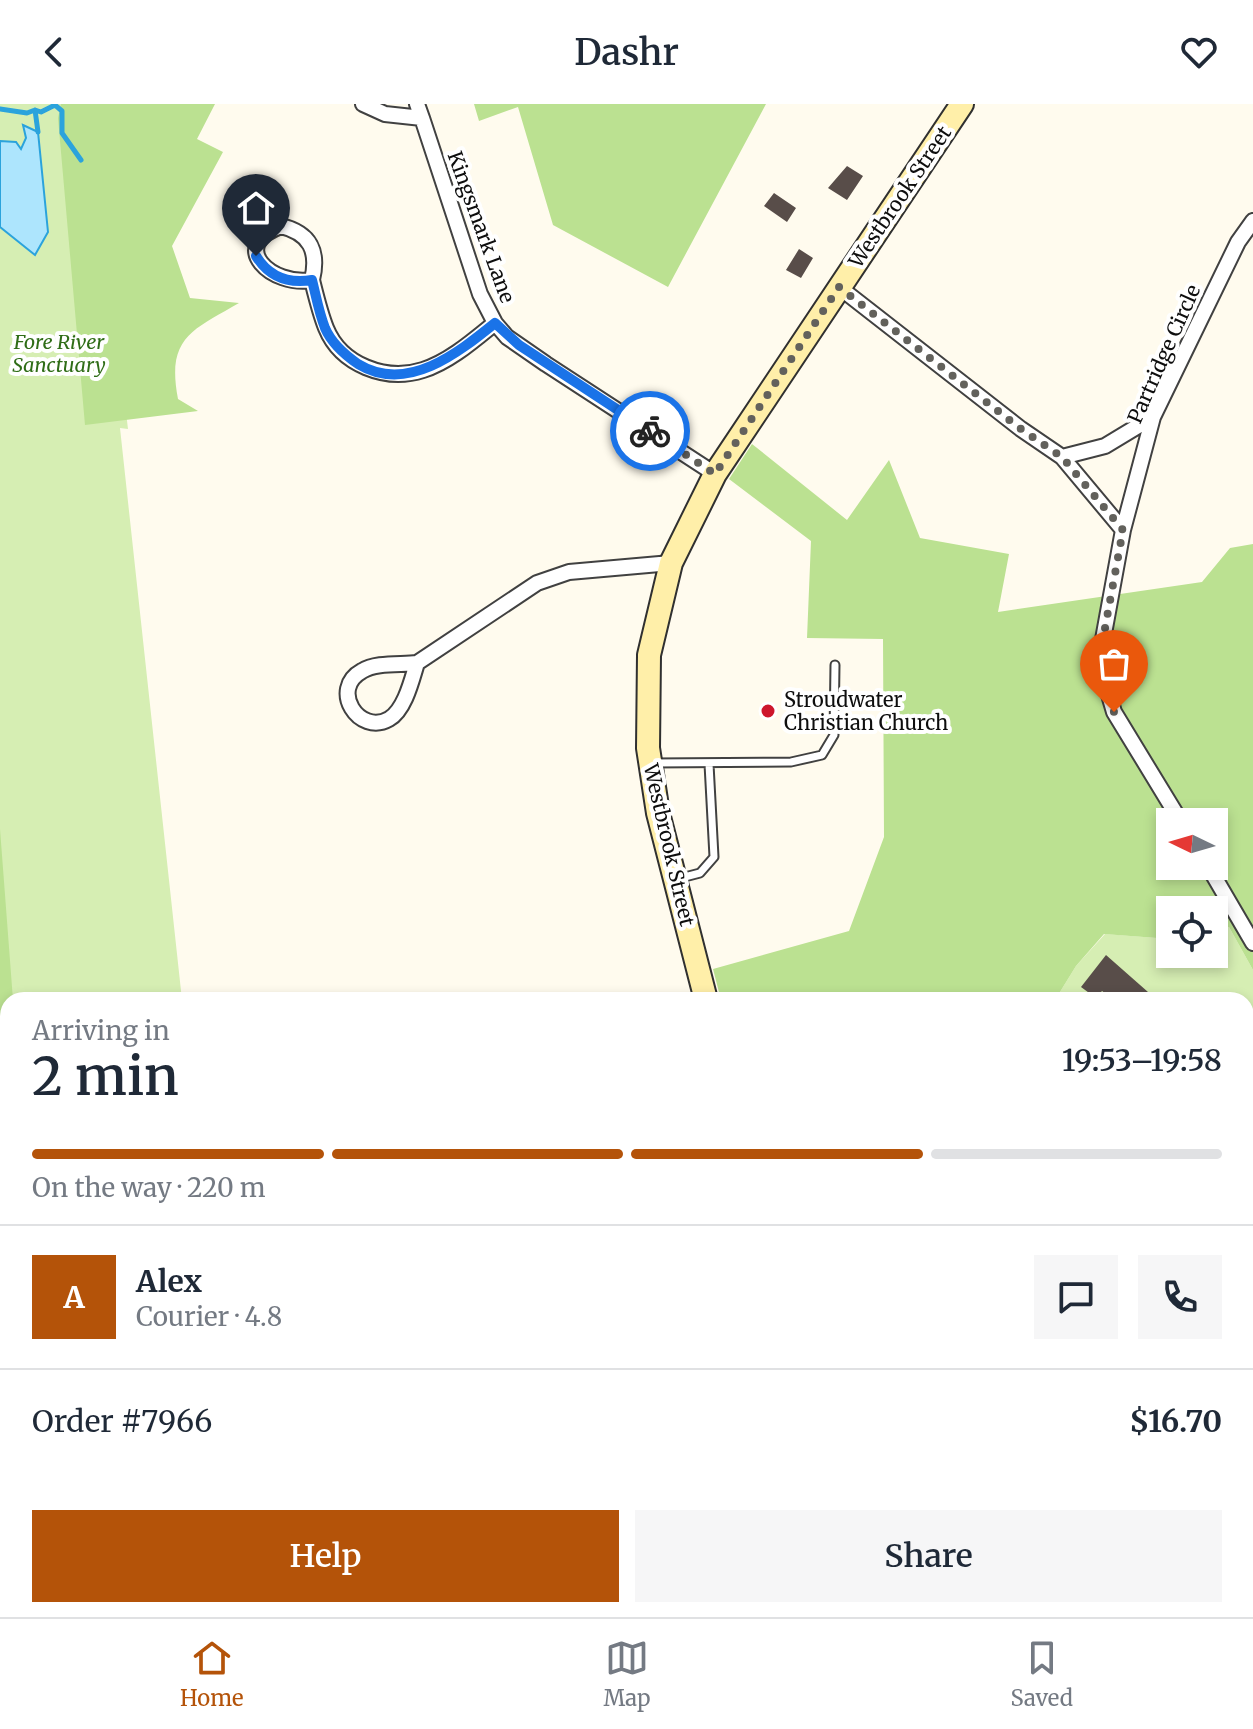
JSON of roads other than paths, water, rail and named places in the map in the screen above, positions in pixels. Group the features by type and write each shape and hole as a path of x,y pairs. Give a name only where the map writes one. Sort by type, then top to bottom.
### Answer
{"main road":[{"name":"Westbrook Street","path":"704,992 675,880 650,763 646,726 649,655 671,563 715,474 962,104"}],"street":[{"name":"Kingsmark Lane","path":"363,104 385,114 420,111 480,294 495,323 507,337 715,474"},
{"name":"Partridge Circle","path":"1172,808 1114,712 1104,687 1099,661 1123,530 1153,417 1238,242 1253,221"},
{"path":"312,280 295,283 264,268 256,256 257,243 265,232 281,226 299,231 309,243 313,256 312,280 326,330 339,348 365,368 384,374 424,370 495,323"},
{"path":"839,287 1021,429 1062,457 1123,530"},
{"path":"1062,457 1105,446 1153,417"},
{"path":"417,663 400,708 389,719 372,722 355,714 348,703 347,690 352,678 364,669 417,663 537,583 569,572 671,563"},
{"path":"1216,880 1253,943"}],"lane":[{"path":"650,763 791,762 822,755 834,735 835,665"},
{"path":"675,880 700,873 714,857 709,764"}],"water":[{"path":"23,125 38,132 48,232 35,255 0,227 0,141 16,142 21,149 26,138"}],"waterway":[{"path":"35,110 41,112 55,105 62,111 62,133 81,160"},
{"path":"0,109 27,113 35,110 38,132"}],"place":[{"name":"Stroudwater Christian Church","path":"768,711"}],"park label":[{"name":"Fore River Sanctuary","path":"59,354"}]}
